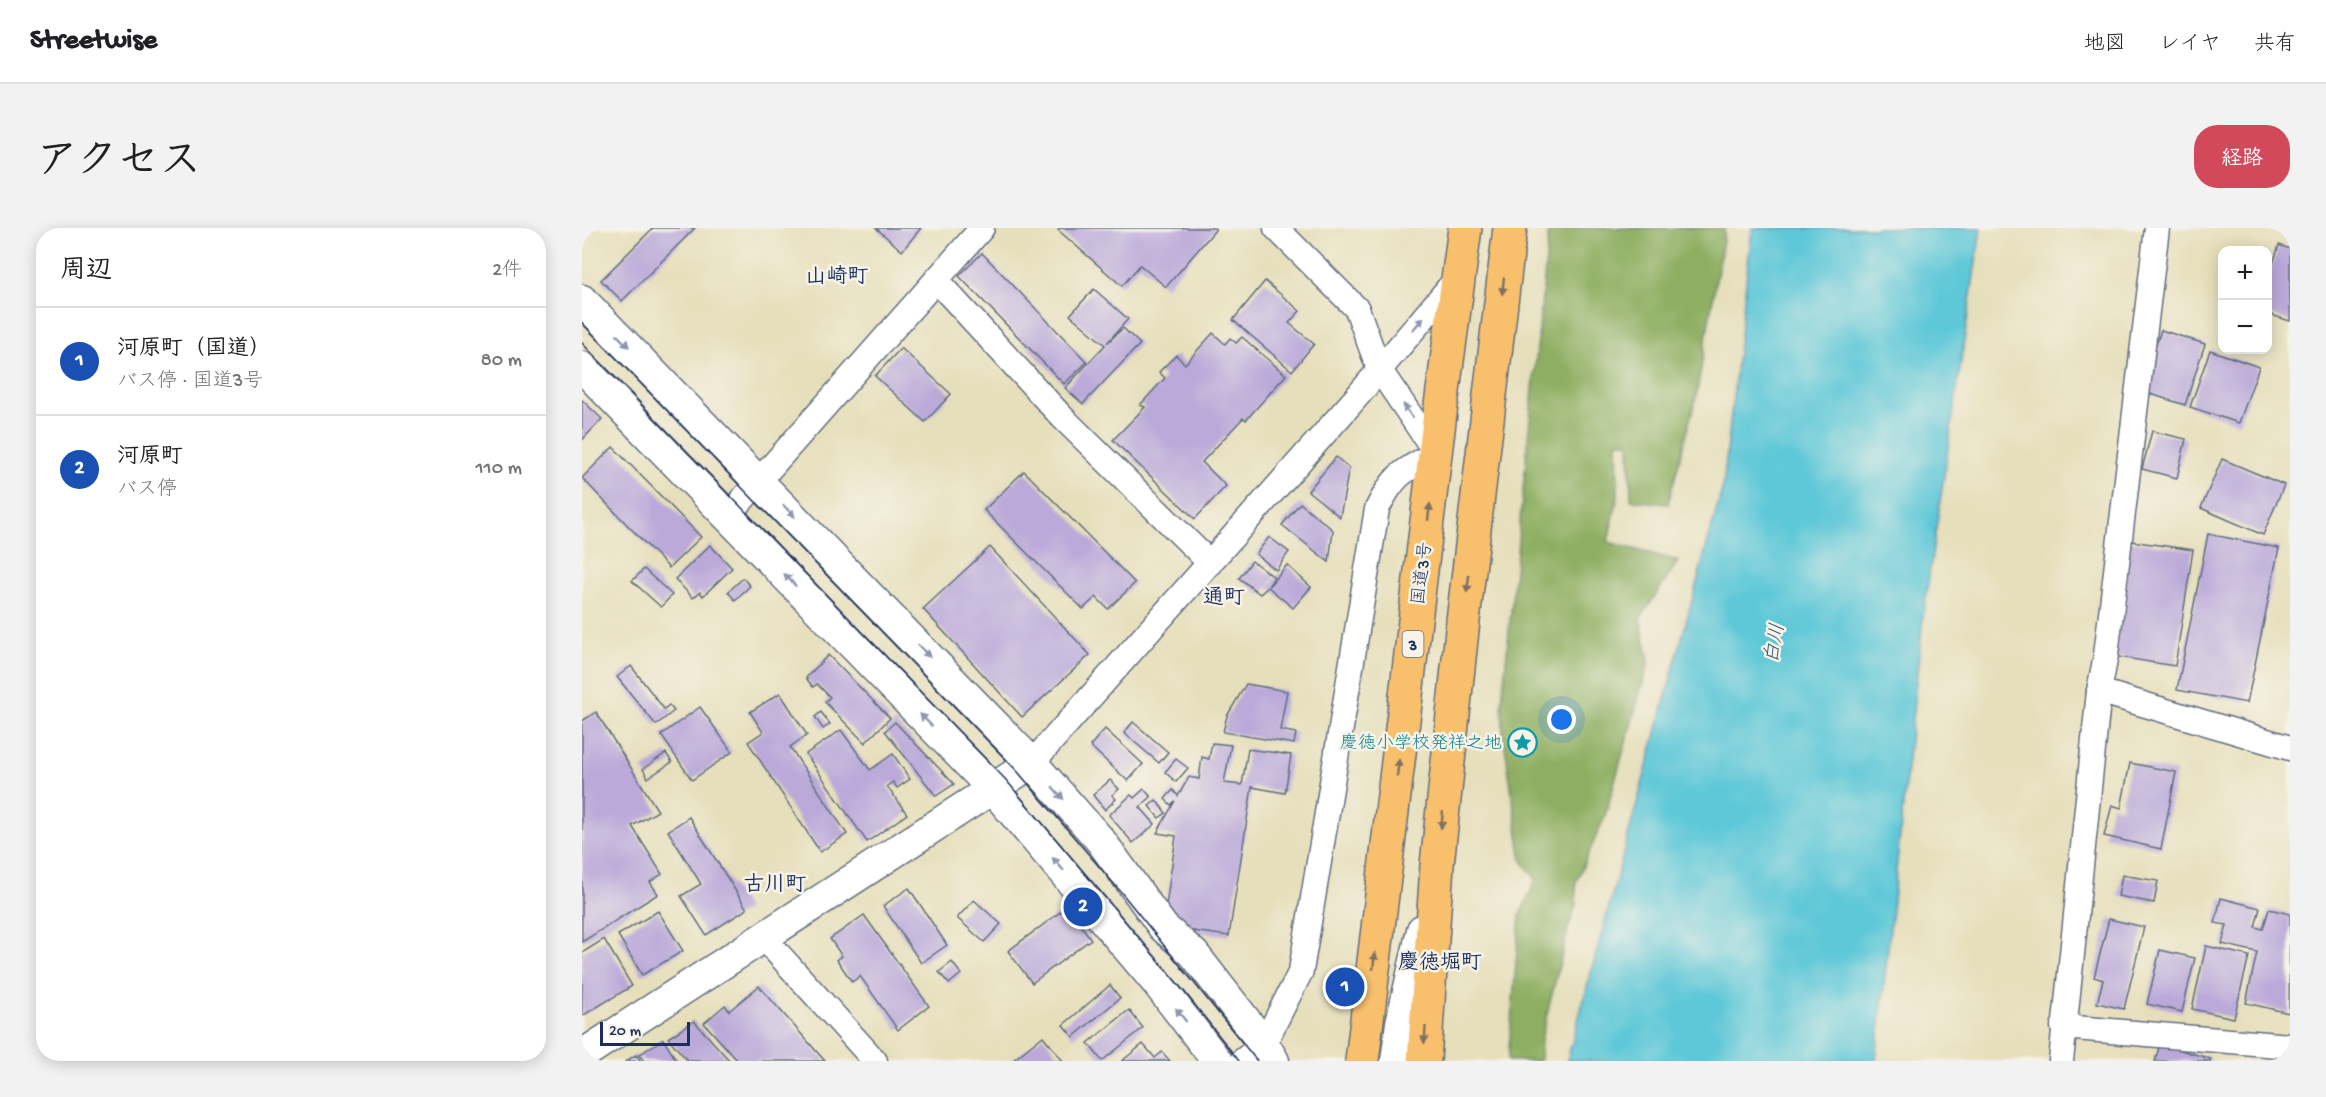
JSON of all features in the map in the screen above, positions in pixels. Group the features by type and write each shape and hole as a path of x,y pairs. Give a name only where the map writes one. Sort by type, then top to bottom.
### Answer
{"highway":[{"name":"国道3号","path":"1362,1061 1465,228"},
{"path":"1424,1061 1437,865 1510,228"}],"street":[{"path":"728,516 982,228"},
{"path":"1260,1055 1301,971 1377,509 1389,486 1399,474 1436,453 1380,369 1357,309 1276,228"},
{"path":"2061,1061 2099,691 2106,655 2157,228"},
{"path":"582,1055 1032,763 1210,563 1458,277"},
{"path":"936,280 1062,417 1210,563"},
{"path":"582,300 1032,763 1101,841 1163,927 1194,954 1260,1055"},
{"path":"582,367 993,789 1150,975 1217,1061"},
{"path":"2099,691 2290,748"},
{"path":"1396,1061 1401,1023 1437,865"},
{"path":"764,938 875,1061"},
{"path":"2063,1027 2290,1046"}],"green space":[{"path":"1549,228 1725,228 1696,397 1668,504 1631,500 1629,442 1617,442 1618,496 1608,542 1678,561 1640,619 1649,661 1605,816 1576,882 1576,905 1541,1039 1540,1061 1508,1061 1520,915 1536,879 1522,861 1503,733 1502,702"}],"water":[{"name":"白川","path":"1752,228 1981,228 1923,616 1876,1061 1567,1061 1723,486"}],"building":[{"path":"653,228 695,228 622,301 601,280"},
{"path":"876,228 921,228 902,251"},
{"path":"1060,228 1216,229 1166,287 1140,265 1122,286 1058,230"},
{"path":"2279,245 2290,249 2290,321 2272,315 2272,267"},
{"path":"982,253 1087,362 1064,384 959,276"},
{"path":"1265,281 1300,311 1289,323 1314,344 1292,371 1233,320"},
{"path":"1094,289 1128,319 1107,343 1123,328 1140,344 1083,404 1065,388 1105,345 1070,315"},
{"path":"2161,330 2205,344 2185,405 2141,391"},
{"path":"1213,333 1225,344 1230,338 1236,343 1242,337 1286,375 1246,420 1243,418 1202,462 1226,486 1195,519 1113,440 1145,407 1140,405 1165,378 1159,372 1176,355 1185,364"},
{"path":"901,348 951,394 925,422 875,376"},
{"path":"2210,350 2259,367 2239,423 2190,407"},
{"path":"582,400 602,419 582,440"},
{"path":"2152,431 2186,439 2177,478 2142,469"},
{"path":"613,447 701,537 669,568 582,478"},
{"path":"1336,457 1349,468 1340,517 1308,491"},
{"path":"2222,459 2284,485 2263,535 2201,508"},
{"path":"1024,471 1135,583 1108,609 1096,597 1083,609 984,510"},
{"path":"1300,503 1333,530 1329,562 1282,525"},
{"path":"2208,534 2279,548 2247,703 2177,690"},
{"path":"1269,537 1289,552 1276,570 1256,554"},
{"path":"2124,540 2193,550 2175,666 2106,655"},
{"path":"710,545 732,568 703,596 700,592 693,598 675,579"},
{"path":"990,547 1090,655 1022,717 923,609"},
{"path":"1252,561 1274,577 1260,594 1239,578"},
{"path":"1287,565 1311,587 1293,608 1268,587"},
{"path":"644,569 672,595 661,607 632,581"},
{"path":"743,578 750,586 735,600 728,592"},
{"path":"828,655 890,718 865,743 825,702 830,697 817,684 813,687 806,678"},
{"path":"631,666 664,709 669,705 674,711 656,725 617,677"},
{"path":"1246,684 1287,691 1280,730 1296,733 1294,744 1223,732 1227,716"},
{"path":"780,693 807,735 790,747 847,834 820,852 748,742 763,732 750,712"},
{"path":"700,707 732,752 692,780 661,735"},
{"path":"596,712 658,811 632,826 662,874 650,882 658,894 582,942 582,721"},
{"path":"821,712 830,724 823,729 815,717"},
{"path":"895,722 954,784 936,796 885,731"},
{"path":"1133,722 1168,752 1159,763 1124,733"},
{"path":"1105,729 1143,764 1128,781 1090,746"},
{"path":"841,730 870,770 893,754 910,779 897,788 893,782 887,786 907,814 867,842 806,754"},
{"path":"1212,743 1231,745 1224,783 1242,785 1248,749 1291,755 1285,793 1252,787 1229,936 1163,927 1176,836 1157,833 1175,801 1171,805 1165,799 1173,790 1178,796 1189,777 1199,779 1202,757 1209,759"},
{"path":"666,753 672,762 648,778 643,769"},
{"path":"1176,759 1188,768 1176,782 1165,772"},
{"path":"2130,763 2176,772 2161,849 2104,836 2112,805 2121,808"},
{"path":"1110,780 1119,789 1112,795 1116,799 1105,810 1093,795"},
{"path":"1144,789 1151,797 1140,807 1155,824 1133,843 1109,815 1131,795 1134,798"},
{"path":"1156,800 1166,813 1159,818 1149,806"},
{"path":"689,817 747,909 706,935 681,896 701,884 668,831"},
{"path":"2122,875 2158,881 2154,903 2118,896"},
{"path":"909,888 947,945 921,963 883,906"},
{"path":"2221,898 2260,908 2255,927 2263,929 2269,909 2290,914 2289,1013 2246,1003 2257,952 2222,944 2227,925 2215,923"},
{"path":"974,900 1001,924 984,942 957,918"},
{"path":"1067,907 1091,939 1032,983 1008,951"},
{"path":"658,911 683,951 642,975 618,935"},
{"path":"864,915 929,1006 898,1030 860,976 852,982 837,960 842,956 830,939"},
{"path":"2109,919 2144,927 2124,1009 2097,1003 2103,980 2094,977"},
{"path":"604,939 632,986 582,1016 582,953"},
{"path":"2206,946 2249,956 2234,1018 2192,1009"},
{"path":"2160,950 2195,958 2182,1012 2147,1004"},
{"path":"952,962 961,974 949,984 939,972"},
{"path":"1110,985 1120,998 1073,1037 1063,1025"},
{"path":"759,986 825,1061 738,1061 704,1023 725,1005 729,1011"},
{"path":"1129,1010 1143,1028 1102,1061 1088,1043"},
{"path":"694,1021 730,1061 688,1061 668,1038"},
{"path":"1043,1036 1063,1061 1012,1061"},
{"path":"663,1039 677,1061 644,1061 639,1055"},
{"path":"1143,1044 1155,1058 1162,1052 1170,1061 1122,1061"},
{"path":"2160,1044 2211,1059 2210,1061 2155,1061"},
{"path":"636,1055 641,1061 626,1061"}],"tram line":[{"path":"582,323 1018,772 1121,892 1257,1061"},
{"path":"582,343 1006,780 1183,990 1239,1061"}],"place":[{"name":"慶徳小学校発祥之地","path":"1523,742"},
{"name":"河原町","path":"1083,907"},
{"name":"河原町（国道）","path":"1345,987"}],"district":[{"name":"山崎町","path":"837,275"},
{"name":"通町","path":"1224,596"},
{"name":"古川町","path":"775,883"},
{"name":"慶徳堀町","path":"1440,961"}]}
